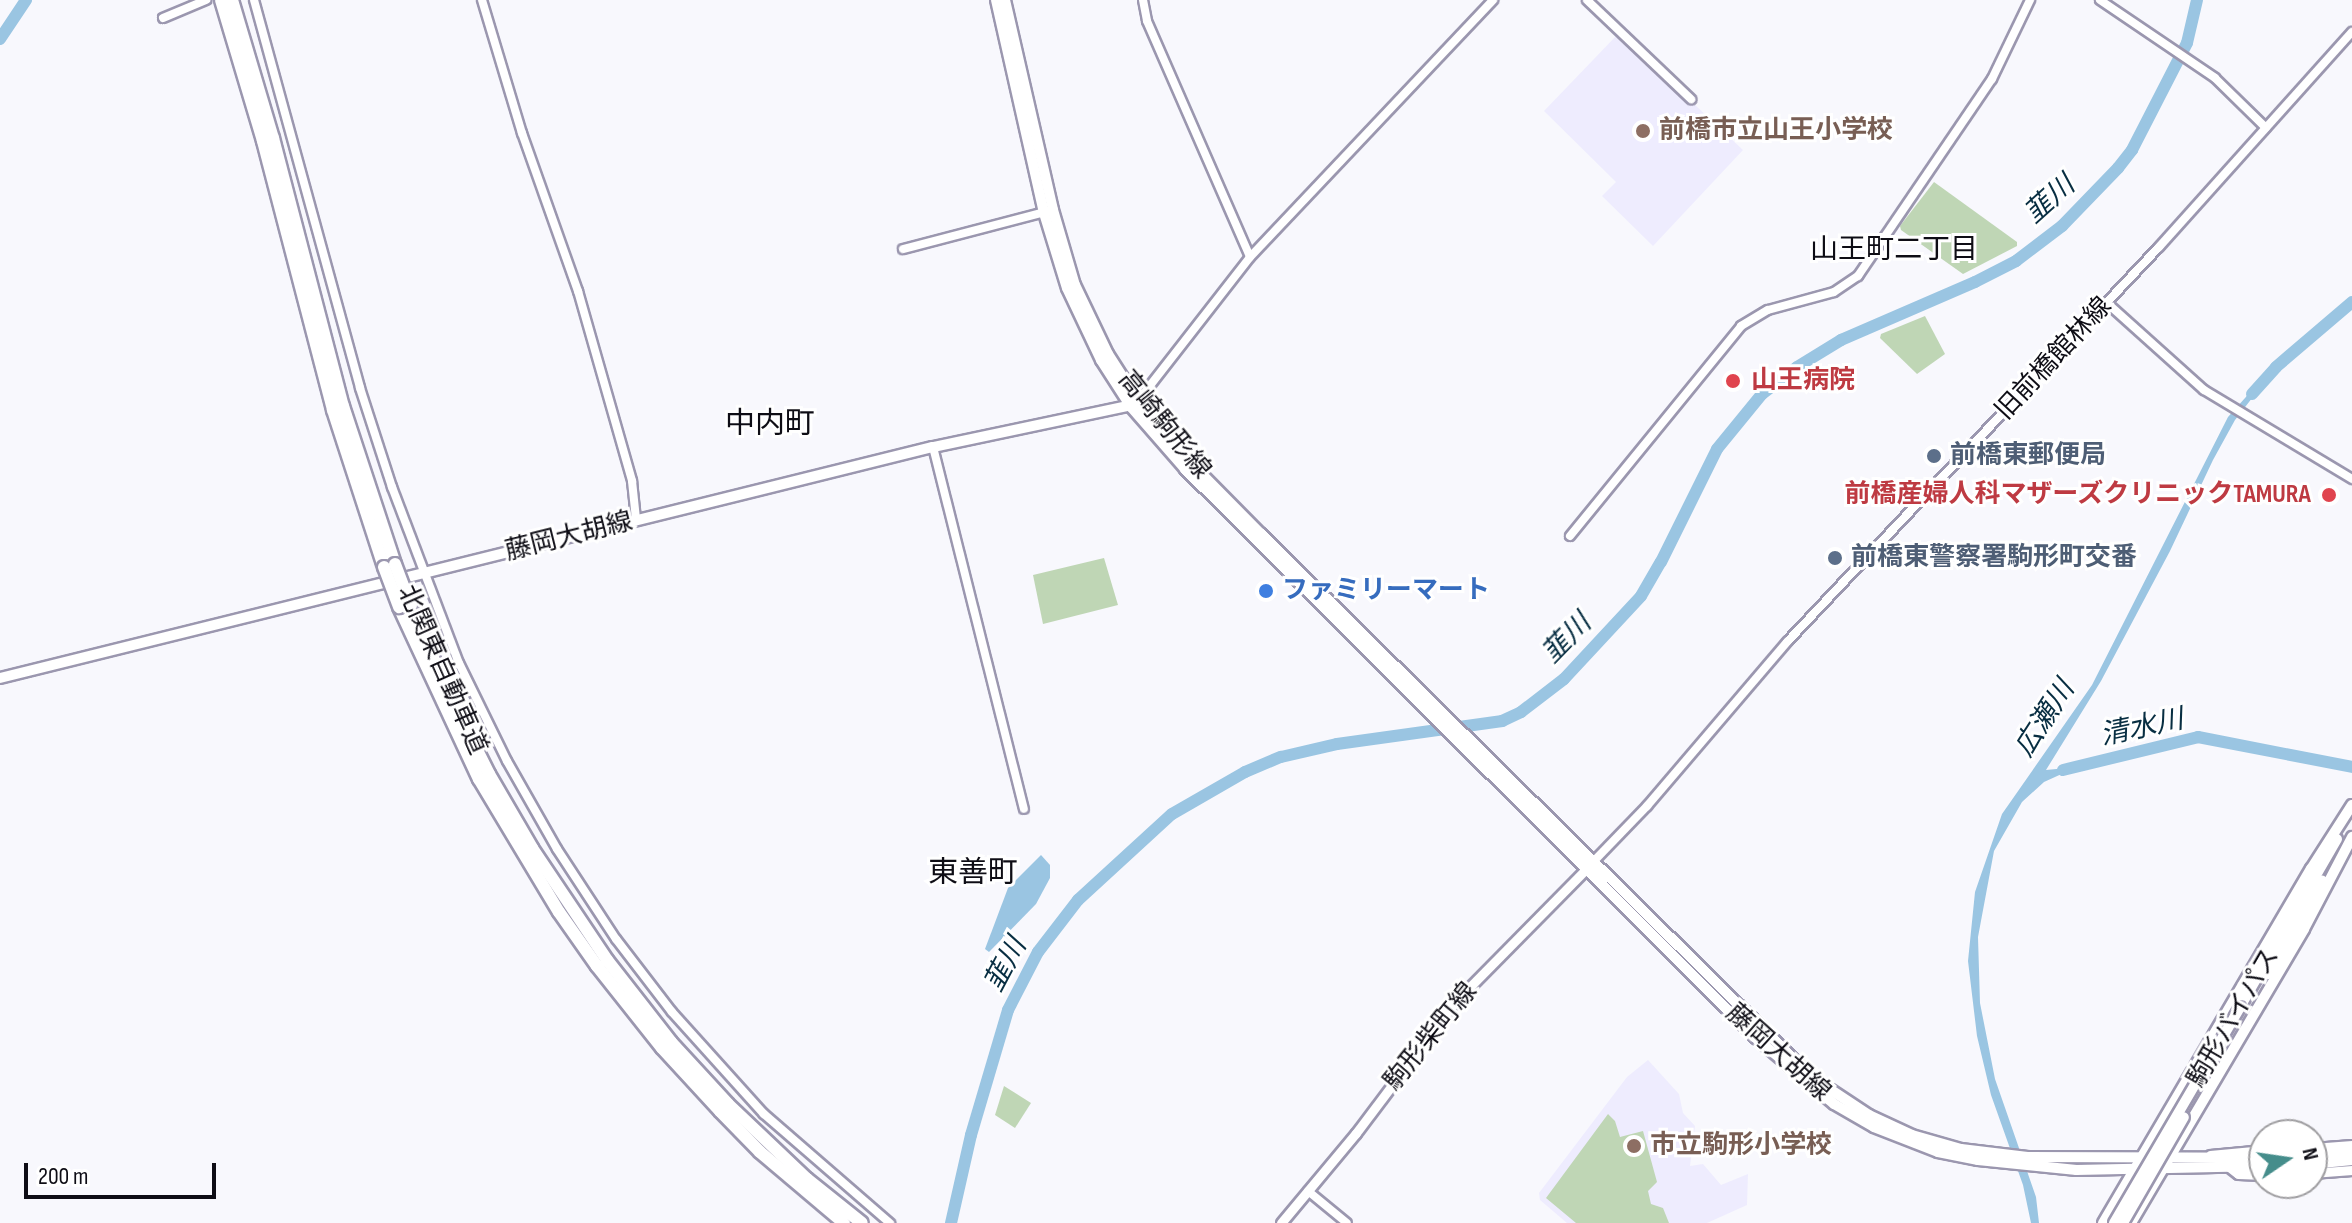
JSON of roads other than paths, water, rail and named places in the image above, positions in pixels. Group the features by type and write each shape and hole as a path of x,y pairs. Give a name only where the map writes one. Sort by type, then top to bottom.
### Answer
{"highway":[{"name":"北関東自動車道","path":"221,0 263,141 333,410 405,606 479,779 559,912 662,1048 760,1152 844,1223"},
{"name":"北関東自動車道","path":"232,0 273,138 343,406 389,565"},
{"name":"北関東自動車道","path":"405,606 489,774 532,848 607,960 671,1042 728,1104 807,1179 862,1223"}],"main road":[{"name":"高崎駒形線","path":"996,0 1078,313 1134,404 1185,469 1438,721 1589,865"},
{"name":"高崎駒形線","path":"1005,0 1049,211"},
{"name":"藤岡大胡線","path":"0,678 933,447 1134,404"},
{"name":"高崎駒形線","path":"1134,404 1463,732 1589,865"},
{"path":"2103,1223 2311,869 2352,805"},
{"name":"駒形バイパス","path":"2123,1223 2352,812"},
{"name":"駒形バイパス","path":"2114,1223 2352,831"},
{"path":"2131,1223 2304,929 2352,837"},
{"name":"藤岡大胡線","path":"1589,865 1824,1087 1861,1111 1912,1135 1943,1145 2027,1162"},
{"name":"駒形柴町線","path":"1281,1223 1454,1003 1589,865"},
{"path":"2328,1147 2352,1145"},
{"path":"2202,1156 2248,1152"},
{"path":"2328,1155 2352,1153"},
{"path":"2027,1162 2144,1155 2248,1157"},
{"path":"2328,1162 2352,1160"},
{"path":"2027,1162 2115,1171 2248,1166"},
{"path":"2229,1167 2238,1174 2248,1174"},
{"path":"2328,1172 2352,1170"},
{"path":"2115,1171 2121,1178 2123,1191"}],"street":[{"path":"163,18 206,0"},
{"path":"254,0 360,388 422,575 466,680 507,761 557,849 616,939 672,1012 764,1114 890,1223"},
{"path":"482,0 522,133 578,291 632,481 636,520"},
{"path":"1143,0 1147,21 1250,257"},
{"path":"1134,404 1250,257 1493,0"},
{"path":"1587,0 1691,99"},
{"path":"1570,536 1741,326 1768,310 1834,292 1858,276 1992,79 2030,0"},
{"path":"2100,0 2215,78 2266,128"},
{"name":"旧前橋館林線","path":"1589,865 1647,806 1787,642 2107,303 2352,32"},
{"path":"903,249 1049,211"},
{"path":"2107,303 2186,376 2244,415 2352,479"},
{"path":"933,447 1024,809"},
{"path":"1308,1191 1347,1223"}],"water":[{"path":"2262,379 2263,384 2235,420 2213,460 2170,551 2101,681 2046,770 2077,767 2044,782 2022,802 1994,851 1978,937 1980,1003 1995,1079 2036,1197 2039,1223 2031,1223 2023,1185 1991,1095 1977,1036 1968,961 1975,892 2002,814 2092,685 2228,417"},
{"path":"1041,855 1050,865 1050,878 1036,904 989,952 985,949 1008,888"}],"waterway":[{"path":"0,39 26,0"},
{"name":"韮川","path":"951,1223 971,1135 1008,1010 1038,952 1078,900 1172,814 1245,772 1281,757 1337,744 1502,721 1521,712 1564,679 1641,596 1717,449 1762,394 1797,367 1841,340 2016,261 2062,226 2118,168 2132,150 2187,43 2197,0"},
{"name":"広瀬川","path":"2252,394 2276,367 2352,302"},
{"name":"清水川","path":"2063,770 2198,737 2352,767"}],"place":[{"name":"前橋市立山王小学校","path":"1643,131"},
{"name":"山王病院","path":"1733,381"},
{"name":"前橋東郵便局","path":"1934,456"},
{"name":"前橋産婦人科マザーズクリニックTAMURA","path":"2329,495"},
{"name":"前橋東警察署駒形町交番","path":"1835,558"},
{"name":"ファミリーマート","path":"1266,591"},
{"name":"市立駒形小学校","path":"1634,1146"}],"district":[{"name":"山王町二丁目","path":"1894,250"},
{"name":"中内町","path":"770,424"},
{"name":"東善町","path":"973,873"}]}
